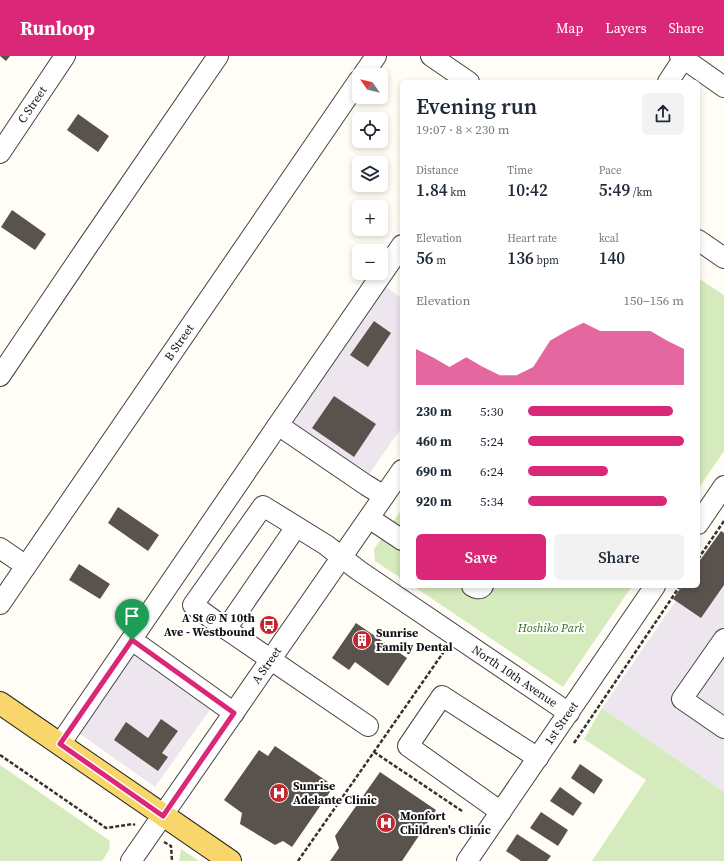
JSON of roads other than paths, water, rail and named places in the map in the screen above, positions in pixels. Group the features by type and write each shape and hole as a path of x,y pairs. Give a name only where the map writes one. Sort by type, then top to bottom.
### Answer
{"main road":[{"path":"0,703 230,861"}],"street":[{"name":"C Street","path":"0,153 65,56"},
{"path":"0,376 218,56"},
{"path":"368,68 376,56"},
{"path":"431,56 466,80"},
{"path":"669,80 683,57 724,87"},
{"name":"B Street","path":"0,604 352,90"},
{"path":"700,241 724,258"},
{"path":"60,744 400,247"},
{"path":"278,425 366,485 392,493"},
{"name":"A Street","path":"132,861 369,518 392,493 400,475"},
{"path":"700,521 724,486"},
{"name":"North 10th Avenue","path":"226,629 193,605 263,506 326,545 342,558 569,713"},
{"path":"369,518 400,539"},
{"path":"296,526 226,629 368,726"},
{"path":"0,548 26,566"},
{"name":"1st Street","path":"467,861 655,588"},
{"path":"724,639 682,699 724,728"},
{"path":"132,640 234,713"},
{"path":"501,812 408,746 442,696 538,758"}],"place":[{"name":"A St @ N 10th Ave - Westbound","path":"269,625"},
{"name":"Sunrise Family Dental","path":"362,640"},
{"name":"Sunrise Adelante Clinic","path":"279,793"},
{"name":"Monfort Children's Clinic","path":"386,823"}],"park label":[{"name":"Hoshiko Park","path":"551,628"}]}
